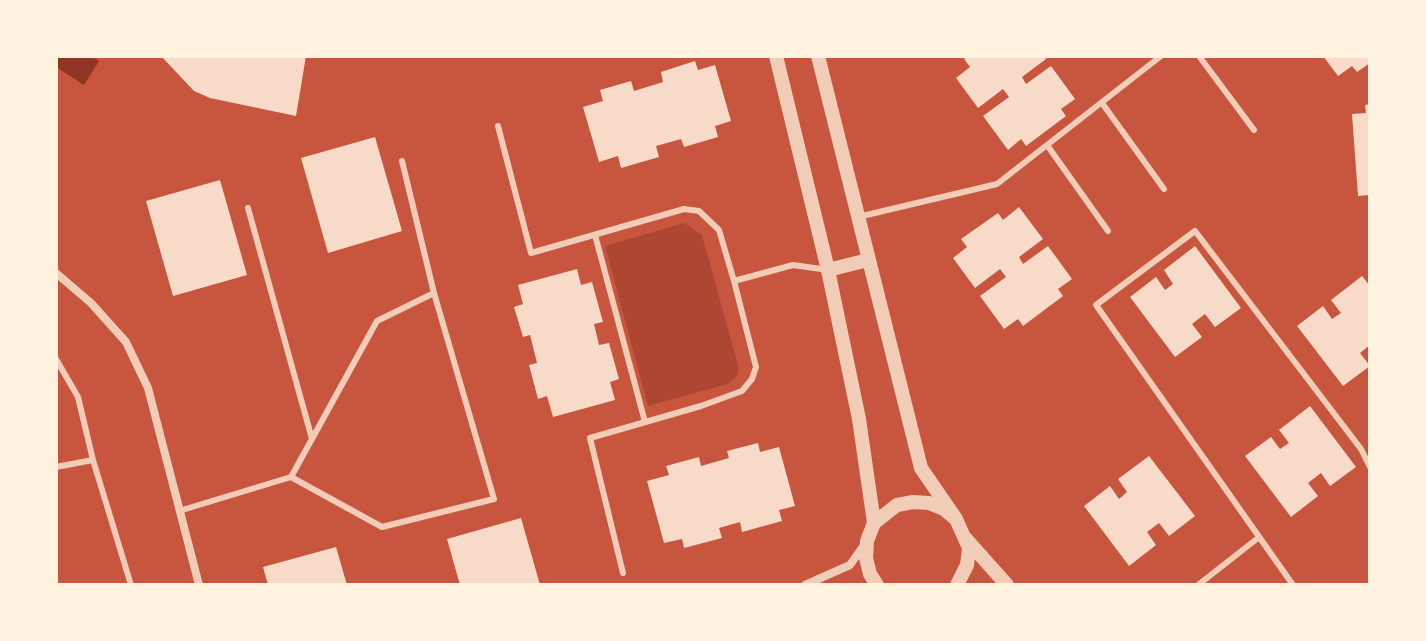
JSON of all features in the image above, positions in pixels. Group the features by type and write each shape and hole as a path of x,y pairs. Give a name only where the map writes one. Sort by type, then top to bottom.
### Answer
{"street":[{"path":"776,56 828,270 859,419 874,523 867,541 850,565 805,585"},
{"path":"818,56 921,468 956,519 969,548 967,565 957,585"},
{"path":"828,270 868,260"},
{"path":"56,273 91,303 126,342 148,388 199,585"},
{"path":"874,523 897,505 913,502 929,503 944,509 956,519"},
{"path":"966,539 1007,585"},
{"path":"867,541 866,558 877,585"}],"lane":[{"path":"858,217 997,184 1161,56"},
{"path":"1199,56 1254,130"},
{"path":"1102,103 1164,189"},
{"path":"498,126 531,253 684,209 699,211 719,230 734,281 756,367 752,379 742,391 590,438 623,573"},
{"path":"1047,145 1108,231"},
{"path":"291,477 382,527 494,499 434,293 402,161"},
{"path":"248,208 312,439"},
{"path":"1293,585 1096,305 1195,231 1361,449 1370,467"},
{"path":"595,235 645,422"},
{"path":"734,281 793,265 828,270"},
{"path":"179,511 291,477 377,321 434,293"},
{"path":"56,359 78,397 93,460 131,585"},
{"path":"56,467 93,460"},
{"path":"1198,585 1258,538"}],"shaded area":[{"path":"56,56 91,56 99,61 84,85 56,67"},
{"path":"684,223 702,235 739,369 737,376 728,384 648,406 605,246"}],"building":[{"path":"161,56 306,56 296,116 210,98 194,91"},
{"path":"969,56 1044,56 1046,59 1022,77 1026,84 1051,66 1075,99 1061,109 1066,116 1026,146 1021,139 1008,150 983,116 1009,97 1003,89 978,108 956,78 970,67 964,59"},
{"path":"1323,56 1370,56 1370,63 1357,72 1352,66 1338,76"},
{"path":"695,61 698,70 715,65 731,121 715,126 718,137 684,147 681,139 656,146 659,157 621,168 618,156 599,162 583,107 603,101 600,90 631,81 634,91 663,82 661,72"},
{"path":"1370,104 1370,195 1358,196 1352,114 1366,113 1365,105"},
{"path":"375,137 402,231 328,253 301,158"},
{"path":"220,180 247,275 173,296 146,201"},
{"path":"1019,207 1043,239 1019,257 1023,264 1048,246 1072,279 1058,289 1063,296 1023,326 1018,319 1004,329 980,296 1006,277 1000,269 975,288 953,258 967,247 961,239 998,213 1003,220"},
{"path":"1195,246 1241,308 1215,327 1205,314 1192,324 1202,337 1175,357 1130,297 1156,277 1165,290 1173,284 1164,270"},
{"path":"577,269 581,285 592,282 603,322 594,324 599,345 609,343 619,379 610,382 615,400 553,417 547,396 538,399 529,365 537,363 530,335 523,337 514,307 523,304 518,285"},
{"path":"1362,276 1370,286 1370,345 1360,353 1370,366 1343,386 1297,326 1323,306 1332,319 1341,313 1331,300"},
{"path":"1310,406 1356,467 1330,486 1321,473 1308,483 1318,496 1291,517 1245,456 1271,437 1280,449 1289,443 1279,430"},
{"path":"758,443 760,452 779,447 795,506 779,510 782,521 742,532 740,522 719,528 722,538 684,548 682,539 664,543 647,481 669,475 666,466 699,457 701,466 729,458 727,451"},
{"path":"1149,456 1195,516 1169,536 1159,523 1147,532 1156,545 1129,566 1084,506 1110,486 1119,499 1127,492 1118,479"},
{"path":"521,518 540,585 460,585 447,539"},
{"path":"336,547 347,585 268,585 263,567"}]}
